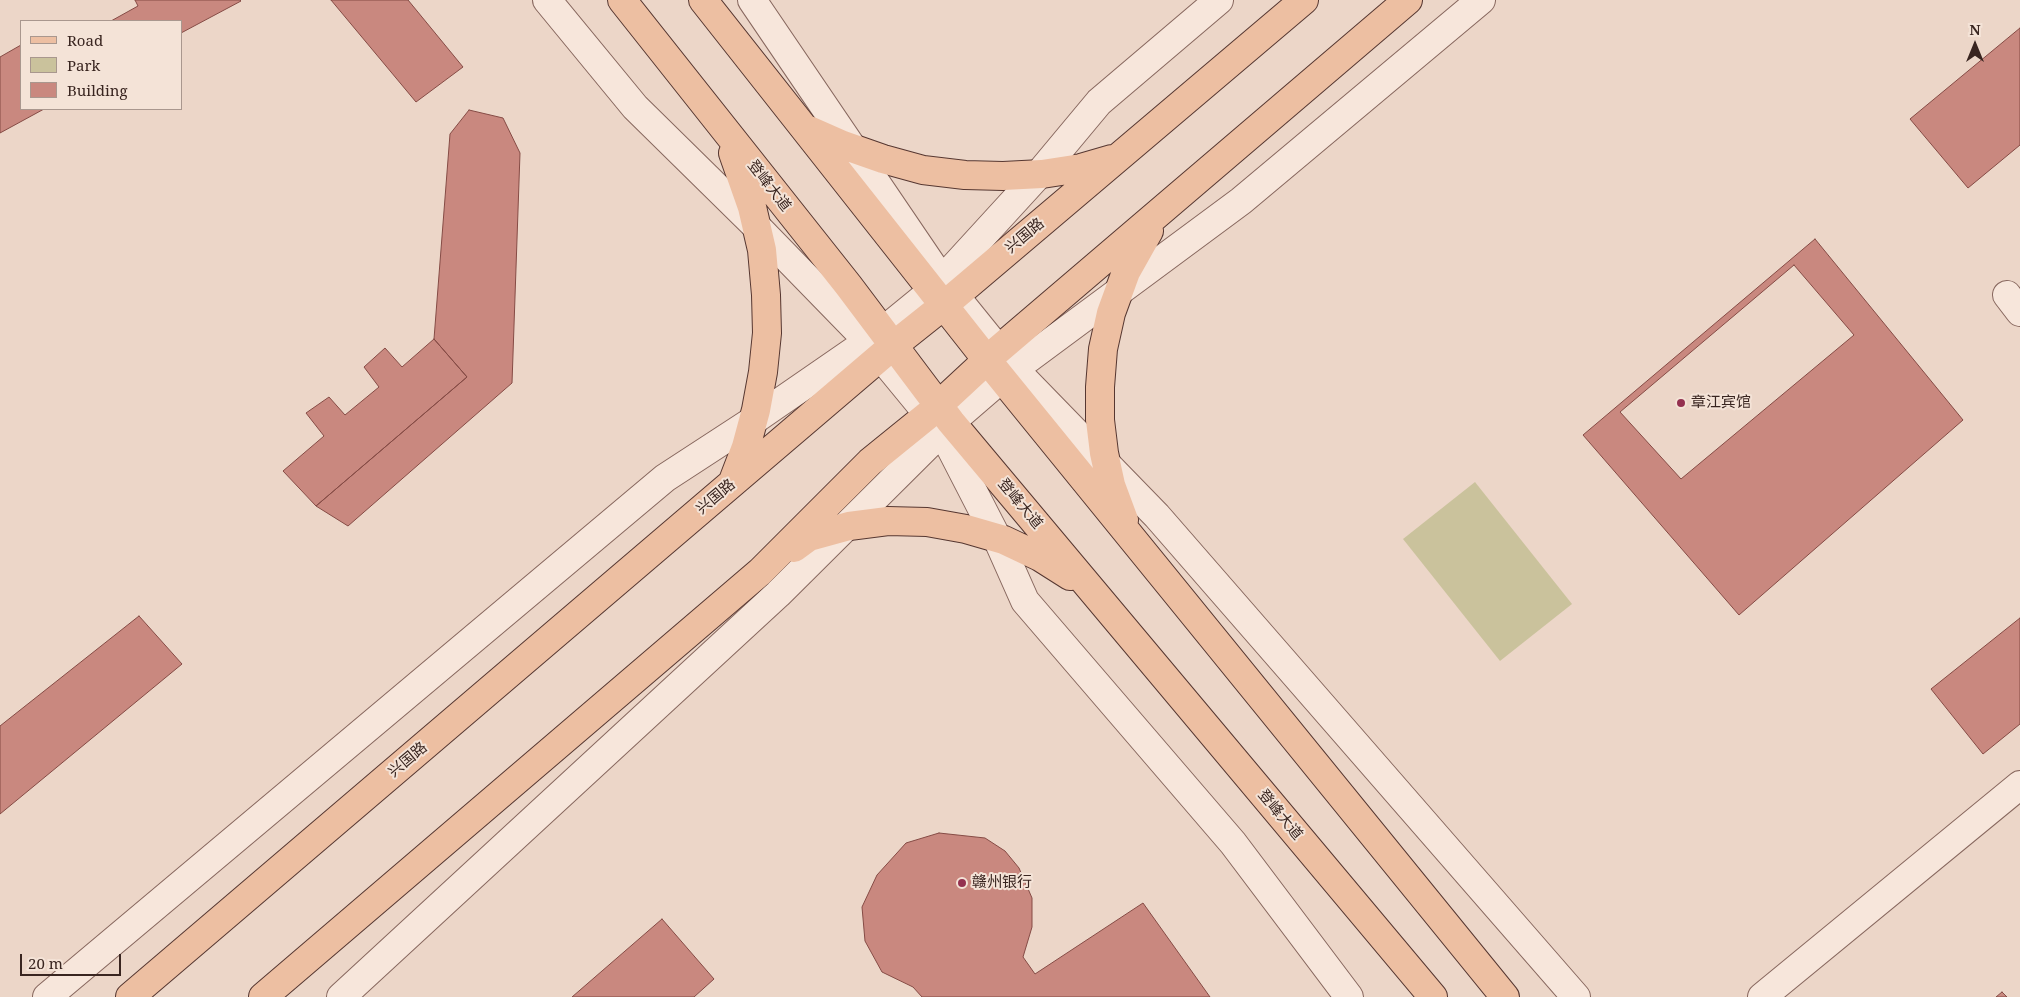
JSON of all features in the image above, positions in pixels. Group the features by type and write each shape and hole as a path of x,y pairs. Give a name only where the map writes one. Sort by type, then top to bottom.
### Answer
{"main road":[{"name":"登峰大道","path":"622,0 720,124 881,343 940,418 1103,603 1433,997"},
{"path":"703,0 805,128 943,293"},
{"name":"兴国路","path":"130,997 732,483 881,343 1118,158 1304,0"},
{"path":"263,997 760,572 870,462 940,418 1000,365 1160,212 1408,0"},
{"path":"720,124 738,164 752,207 762,250 766,295 767,333 763,372 754,420 732,483"},
{"path":"805,128 882,160 923,170 965,175 1003,176 1039,174 1081,168 1118,158"},
{"path":"1137,546 1123,516 1112,485 1100,420 1100,387 1103,349 1112,313 1126,272 1140,244 1160,212"},
{"path":"1000,365 1137,546 1505,997"},
{"path":"760,572 809,538 845,527 888,521 927,522 966,529 997,538 1048,562 1073,578 1103,603"}],"street":[{"path":"47,997 665,478 754,420 881,343 756,226 635,107 547,0"},
{"path":"752,0 852,149 943,293 1000,365 1108,466 1158,516 1576,997"},
{"path":"943,293 1099,102 1219,0"},
{"path":"1000,365 1120,290 1241,201 1481,0"},
{"path":"341,997 778,594 845,527 940,418 1025,601 1233,843 1349,997"},
{"path":"1762,997 2020,786"}],"green space":[{"path":"1475,482 1572,604 1500,661 1403,539"}],"building":[{"path":"135,0 241,1 182,32 182,20 113,20 138,6"},
{"path":"331,0 408,0 463,67 416,102"},
{"path":"2020,28 2020,145 1968,188 1910,119"},
{"path":"20,46 20,110 42,110 0,133 0,57"},
{"path":"469,110 503,118 520,153 512,383 348,526 316,506 467,377 434,339 450,134"},
{"path":"1815,239 1963,420 1739,615 1583,435"},
{"path":"1794,265 1854,335 1681,479 1620,412"},
{"path":"434,339 467,377 316,506 283,471 324,436 306,413 329,397 345,415 379,387 364,367 385,348 402,367"},
{"path":"139,616 182,664 0,814 0,726"},
{"path":"2020,618 2020,724 1983,754 1931,689"},
{"path":"939,833 985,838 1005,851 1019,868 1032,898 1032,927 1023,957 1035,974 1143,903 1210,997 922,997 913,987 882,972 865,941 862,907 877,875 906,843"},
{"path":"662,919 714,979 694,997 572,997"},
{"path":"2002,992 2007,997 1996,997"}],"place":[{"name":"章江宾馆","path":"1681,403"},
{"name":"赣州银行","path":"962,883"}]}
